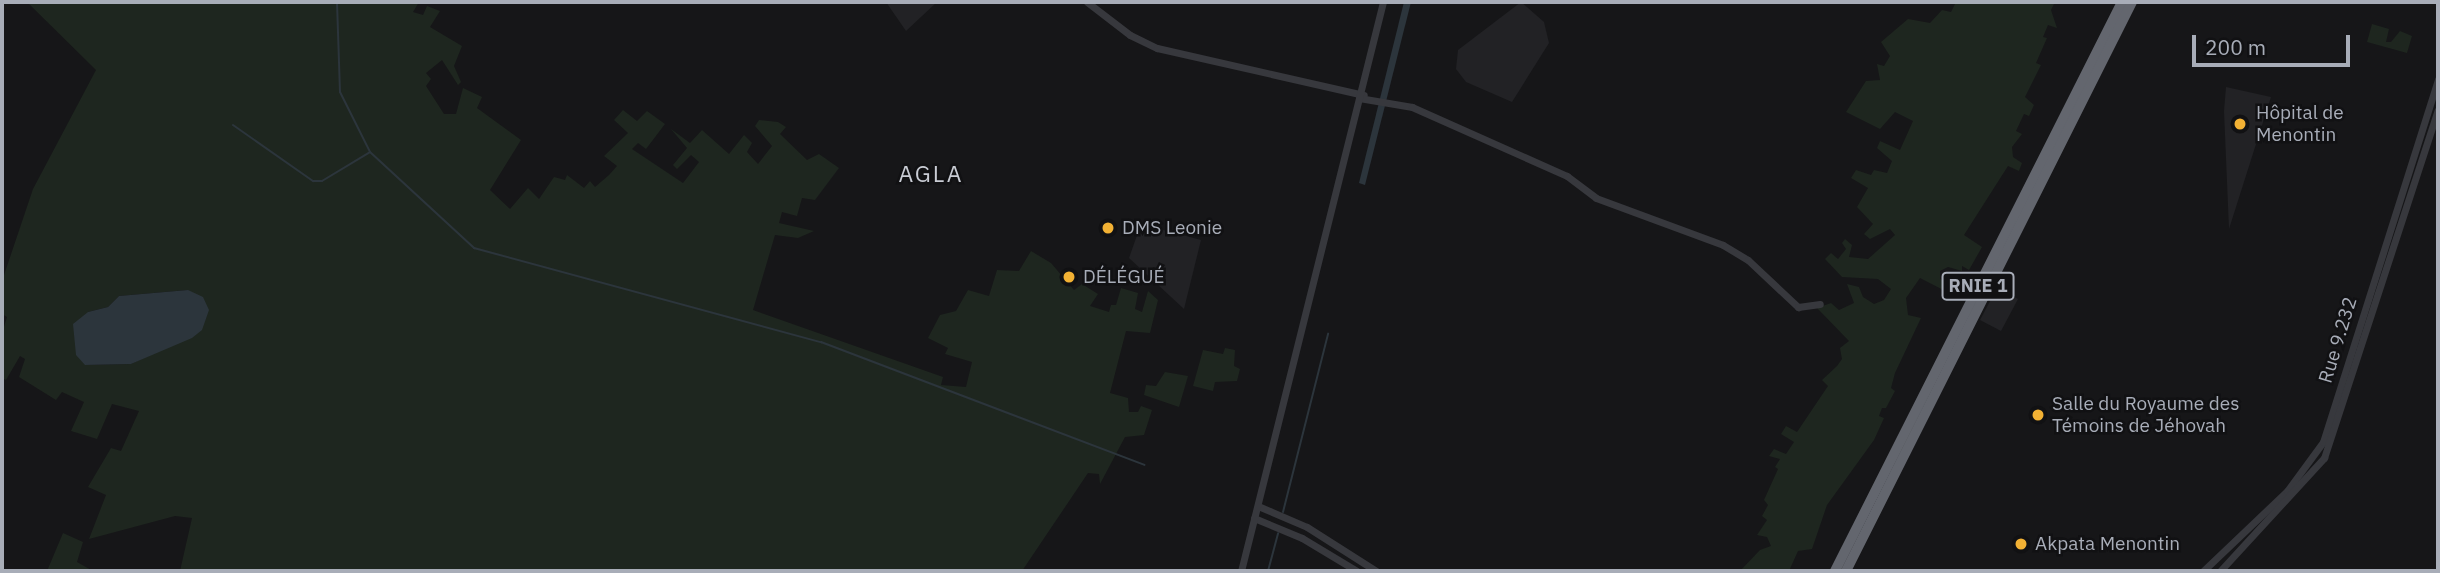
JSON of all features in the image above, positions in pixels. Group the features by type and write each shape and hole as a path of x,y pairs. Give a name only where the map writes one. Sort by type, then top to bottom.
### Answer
{"highway":[{"name":"RNIE 1","path":"1835,571 2122,2"},
{"name":"RNIE 1","path":"1846,571 2087,100 2132,2"}],"street":[{"path":"1087,2 1130,35 1157,48 1360,95 1382,103 1412,107 1567,176 1596,198 1723,245 1748,260 1798,307 1820,304"},
{"path":"1241,571 1383,2"},
{"name":"Rue 9.232","path":"2203,571 2287,491 2323,442 2438,79"},
{"name":"Rue 9.232","path":"2220,571 2324,458 2438,110"},
{"path":"1258,506 1307,527 1376,571"},
{"path":"1254,518 1302,538 1357,571"}],"shaded area":[{"path":"27,2 419,2 413,12 423,15 427,6 440,11 430,27 462,46 454,66 461,82 458,85 442,60 426,73 431,79 426,86 444,114 456,114 463,88 482,97 477,108 521,140 490,190 510,209 528,188 539,199 554,177 565,180 567,175 584,188 590,181 595,187 609,175 617,166 604,156 628,133 614,120 623,110 637,121 647,111 665,124 646,149 638,143 632,149 683,183 699,162 691,155 677,169 673,165 687,148 671,129 690,143 702,130 729,154 744,135 752,143 747,152 758,164 772,146 755,126 759,120 778,122 786,127 780,134 807,160 819,154 839,168 815,200 802,198 797,216 782,212 779,223 814,231 798,238 775,235 753,310 943,377 941,385 966,387 972,362 945,354 948,348 928,338 940,315 956,311 968,290 989,296 997,270 1019,271 1031,251 1051,263 1074,290 1082,284 1098,294 1090,306 1109,312 1111,305 1116,305 1121,288 1138,293 1135,309 1142,312 1148,291 1158,300 1150,333 1126,331 1110,393 1128,398 1129,412 1138,412 1141,406 1152,410 1144,435 1125,437 1100,484 1099,474 1088,473 1022,571 180,571 192,518 175,516 89,539 106,495 88,487 111,448 121,451 139,411 112,404 97,439 71,431 84,402 62,392 56,400 19,377 25,359 20,356 6,380 2,378 2,333 7,317 2,314 4,275 33,189 96,70","holes":["188,290 152,354 131,364 85,365 88,312 108,307 119,296"]},
{"path":"886,2 937,2 906,31"},
{"path":"1404,2 1411,2 1365,185 1359,183"},
{"path":"1521,2 1544,22 1549,43 1512,102 1466,82 1456,69 1458,50"},
{"path":"1956,2 2054,4 2051,10 2057,28 2048,25 2043,37 2047,38 2036,63 2041,65 2025,97 2034,105 2029,116 2024,114 2016,131 2022,134 2012,147 2013,157 2022,163 2019,171 2008,166 1964,235 1982,247 1969,270 1962,266 1962,271 1948,267 1940,271 1940,279 1958,290 1955,296 1920,278 1906,298 1908,315 1921,318 1895,373 1891,388 1895,391 1886,408 1882,408 1879,416 1884,418 1874,440 1827,505 1812,549 1798,551 1789,571 1740,571 1760,550 1771,546 1767,537 1757,535 1767,520 1762,516 1768,505 1764,500 1780,459 1769,456 1774,449 1786,454 1794,442 1781,434 1786,426 1797,432 1828,386 1822,380 1842,359 1840,348 1849,341 1817,308 1831,303 1839,310 1854,303 1847,284 1859,287 1863,297 1874,304 1884,300 1891,289 1878,279 1842,277 1825,259 1831,253 1838,259 1846,249 1842,243 1845,239 1852,245 1849,257 1868,259 1895,235 1890,229 1870,239 1864,234 1873,224 1857,207 1868,188 1851,178 1856,170 1871,175 1874,170 1887,173 1892,161 1877,148 1880,141 1900,150 1913,121 1895,112 1880,129 1846,112 1866,81 1880,80 1877,64 1884,66 1890,56 1881,42 1908,19 1930,23 1942,10 1951,12"},
{"path":"2372,24 2389,29 2386,42 2391,42 2400,31 2412,36 2407,53 2367,42"},
{"path":"2226,87 2271,97 2229,229 2224,111"},
{"path":"1141,224 1201,240 1184,309 1129,258"},
{"path":"1997,288 2018,299 2001,331 1980,320"},
{"path":"188,290 203,297 209,310 202,330 192,338 131,364 85,365 76,355 73,324 88,312 108,307 119,296"},
{"path":"1225,348 1235,350 1234,366 1240,369 1237,381 1215,382 1213,391 1193,386 1203,350 1223,354"},
{"path":"1165,372 1188,376 1179,407 1144,395 1146,385 1156,386"},
{"path":"63,533 83,542 77,562 93,571 47,571"}],"waterway":[{"path":"337,2 340,92 370,152 474,248 821,342 1144,465"},
{"path":"233,125 313,181 322,181 370,152"},
{"path":"1283,512 1328,334"},
{"path":"1268,571 1278,533"}],"place":[{"name":"Hôpital de Menontin","path":"2240,124"},
{"name":"DMS Leonie","path":"1108,228"},
{"name":"DÉLÉGUÉ","path":"1069,277"},
{"name":"Salle du Royaume des Témoins de Jéhovah","path":"2038,415"},
{"name":"Akpata Menontin","path":"2021,544"}],"district":[{"name":"AGLA","path":"931,173"}]}
